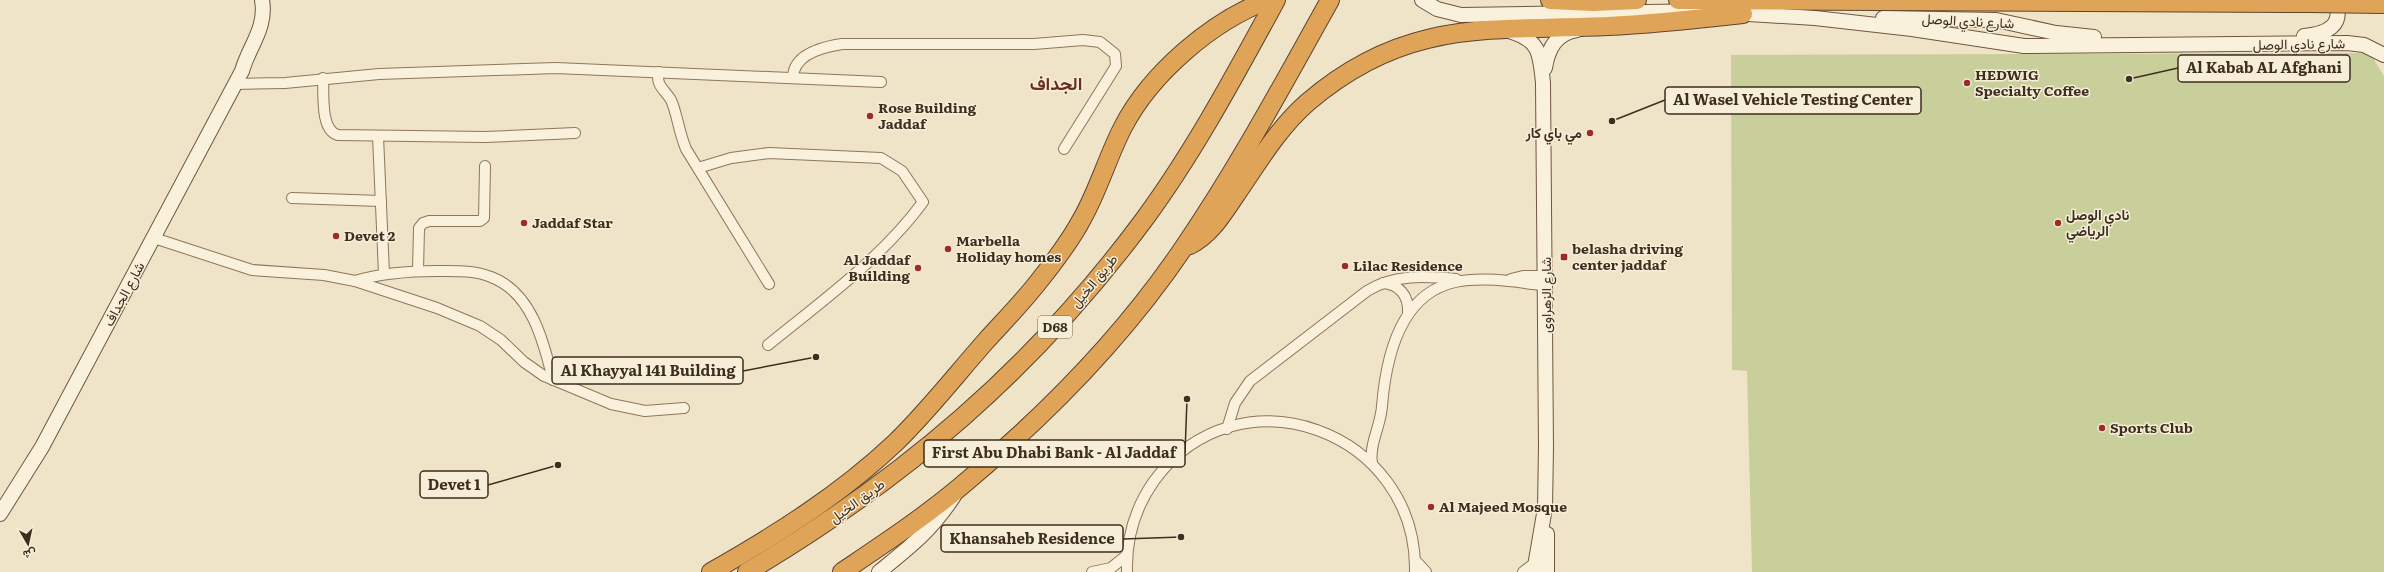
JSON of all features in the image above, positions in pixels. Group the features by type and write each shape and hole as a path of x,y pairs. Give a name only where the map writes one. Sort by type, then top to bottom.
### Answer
{"highway":[{"path":"711,572 796,520 837,492 875,461 926,410 1024,300 1054,261 1084,216 1123,127 1131,114 1166,71 1207,34 1243,11 1268,0"},
{"name":"طريق الخيل","path":"747,572 810,534 911,461 977,405 1036,348 1092,286 1143,221 1213,115 1276,0"},
{"path":"842,572 903,531 960,487 1013,442 1074,381 1131,316 1184,248 1253,138 1330,0"},
{"path":"1550,0 1593,2 1637,0"},
{"path":"1678,0 2384,4"},
{"path":"1184,248 1199,240 1212,229 1297,112 1340,77 1373,58 1406,44 1439,35 1489,29 1609,26 1743,14"}],"street":[{"path":"242,71 260,29 263,13 262,0"},
{"path":"242,71 266,32 270,14 269,0"},
{"name":"شارع نادي الوصل","path":"1422,0 1437,9 1461,15 1685,11 1815,18 1918,30 2007,45 2356,43 2373,48 2384,55"},
{"path":"2133,0 2174,4"},
{"path":"2270,44 2294,37 2318,35 2328,30 2338,16 2336,0"},
{"name":"شارع نادي الوصل","path":"1843,22 1864,17 1996,20 2056,33 2109,38 2139,45"},
{"name":"شارع الزهراوى","path":"1543,83 1548,52 1558,38 1575,30 1609,26"},
{"name":"شارع الزهراوى","path":"1489,29 1509,31 1530,40 1540,56 1543,83 1547,281 1544,508 1547,572"},
{"path":"793,78 794,68 802,58 824,48 842,44 1034,44 1083,40 1100,42 1115,54 1116,66 1064,149"},
{"path":"235,84 285,83 323,78 549,68 881,82"},
{"name":"شارع الجداف","path":"0,514 42,446 242,71"},
{"path":"659,72 659,85 670,99 682,138 698,168 769,284"},
{"path":"323,78 327,125 331,132 338,135 485,137 575,133"},
{"path":"378,136 384,274"},
{"path":"698,168 731,158 769,153 881,158 902,171 923,202 914,214 860,269 768,344"},
{"path":"418,271 419,228 423,223 429,221 480,221 484,218 485,166"},
{"path":"292,198 381,201"},
{"path":"154,238 252,270 324,275 356,281 437,308 480,326 501,340 530,367 553,380 622,407 658,411 684,408"},
{"path":"356,281 384,274 418,271 460,271 485,274 493,277 511,290 526,307 537,326 545,347 553,380"},
{"path":"1227,428 1234,403 1250,380 1367,291 1382,283 1399,279 1421,277 1466,280 1547,281"},
{"path":"1372,463 1371,452 1380,421 1388,365 1397,335 1408,312 1421,298 1438,288 1466,280"},
{"path":"1382,283 1396,287 1404,294 1408,302 1408,312"},
{"path":"1127,572 1127,555 1134,519 1144,497 1157,478 1172,461 1192,445 1227,428 1267,422 1307,426 1344,442 1372,463 1390,484 1402,504 1411,532 1415,572"},
{"path":"879,572 931,529 960,487"},
{"name":"شارع الزهراوى","path":"1535,567 1544,508"},
{"path":"1092,572 1107,571 1127,555"},
{"path":"1415,560 1426,572"},
{"path":"1523,572 1535,567"}],"green space":[{"name":"نادي الوصل الرياضي","path":"2370,53 2384,76 2384,572 1752,572 1747,371 1732,370 1731,55"}],"place":[{"name":"Al Kabab AL Afghani","path":"2129,79"},
{"name":"HEDWIG Specialty Coffee","path":"1967,83"},
{"name":"Rose Building Jaddaf","path":"870,116"},
{"name":"Al Wasel Vehicle Testing Center","path":"1612,121"},
{"name":"مي باي كار","path":"1590,133"},
{"name":"Jaddaf Star","path":"524,223"},
{"name":"نادي الوصل الرياضي","path":"2058,223"},
{"name":"Devet 2","path":"336,236"},
{"name":"Marbella Holiday homes","path":"948,249"},
{"name":"belasha driving center jaddaf","path":"1564,257"},
{"name":"Lilac Residence","path":"1345,266"},
{"name":"Al Jaddaf Building","path":"918,268"},
{"name":"Al Khayyal 141 Building","path":"816,357"},
{"name":"First Abu Dhabi Bank - Al Jaddaf","path":"1187,399"},
{"name":"Sports Club","path":"2102,428"},
{"name":"Devet 1","path":"558,465"},
{"name":"Al Majeed Mosque","path":"1431,507"},
{"name":"Khansaheb Residence","path":"1181,537"}],"district":[{"name":"الجداف","path":"1056,84"}]}
